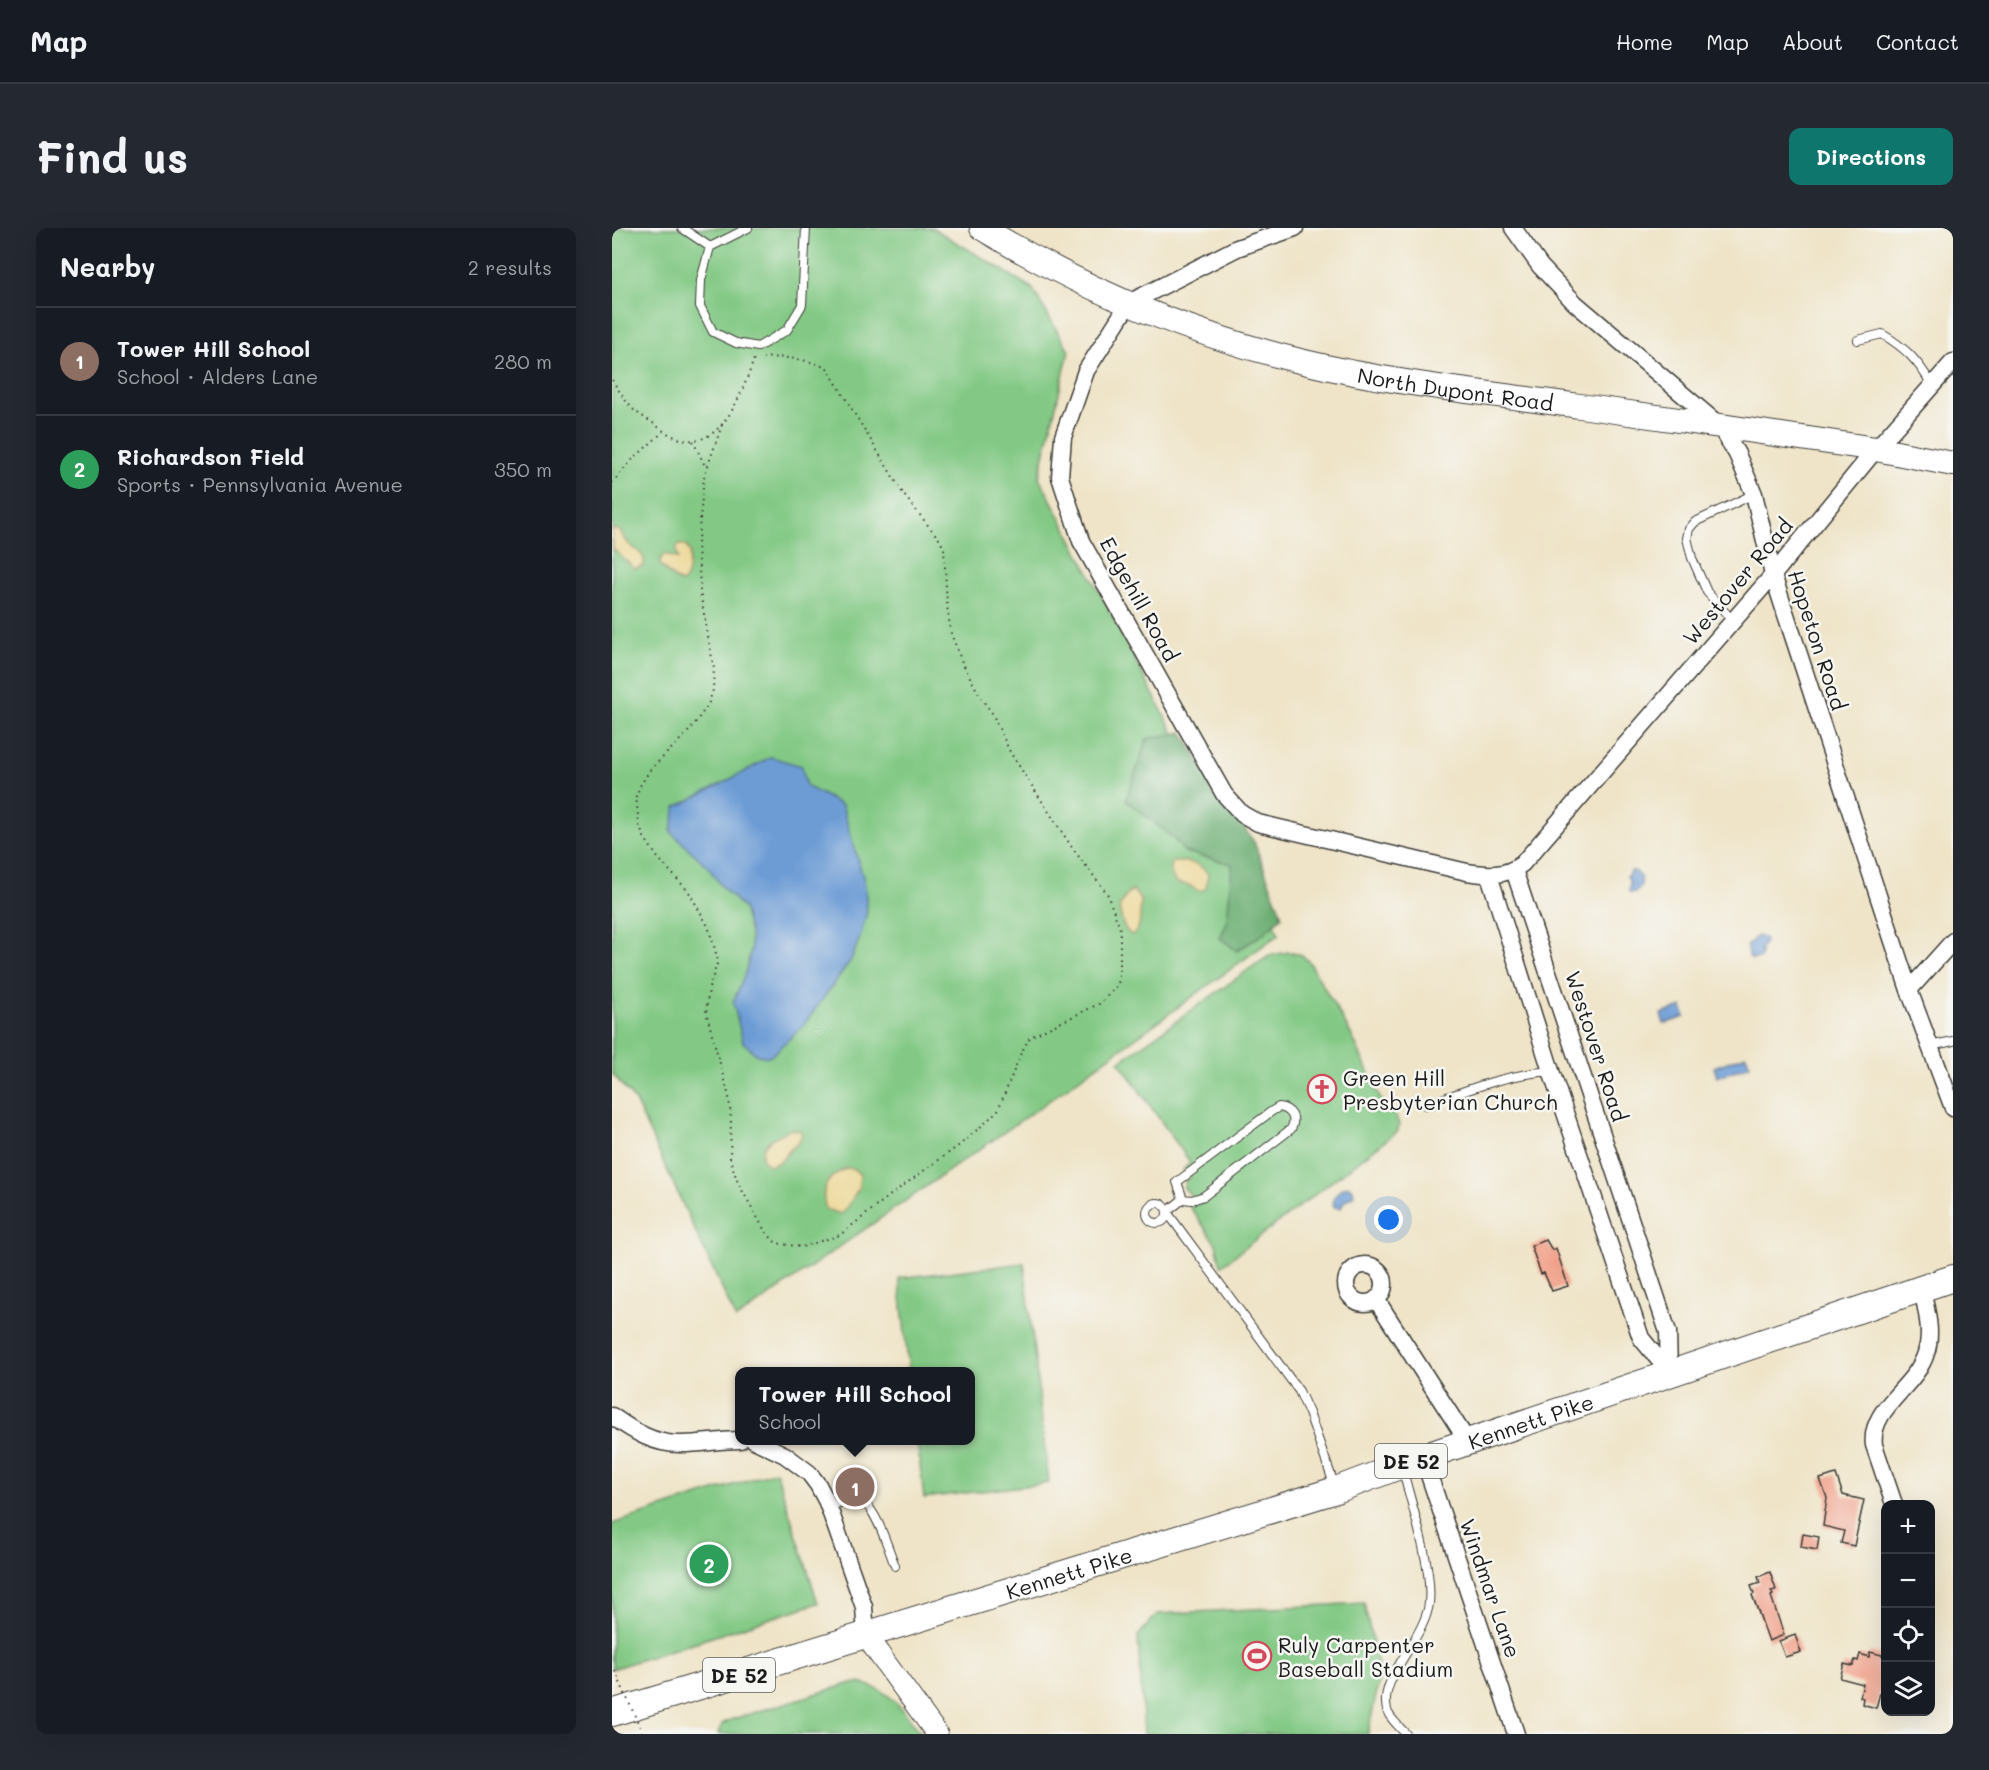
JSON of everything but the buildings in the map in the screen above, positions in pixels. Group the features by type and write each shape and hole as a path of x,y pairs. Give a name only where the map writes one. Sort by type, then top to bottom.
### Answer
{"main road":[{"name":"North Dupont Road","path":"982,228 1022,252 1129,303 1234,342 1303,362 1361,375 1876,448 1953,464"},
{"name":"Kennett Pike","path":"866,1636 1336,1490 1412,1461 1669,1372 1953,1278"},
{"name":"DE 52","path":"612,1713 866,1636"}],"street":[{"path":"1129,303 1237,248 1295,228"},
{"name":"Hopeton Road","path":"1513,228 1540,267 1575,303 1720,426 1737,454 1754,494 1773,575 1909,990 1953,1108"},
{"name":"Edgehill Road","path":"1129,303 1086,371 1063,437 1060,477 1081,541 1224,794 1242,814 1258,823 1489,875 1514,870"},
{"name":"Westover Road","path":"1669,1372 1668,1332 1514,870 1530,855 1773,575 1876,448 1953,362"},
{"path":"1489,875 1551,1071 1641,1338 1669,1372"},
{"path":"1909,990 1953,941"},
{"path":"1893,1500 1873,1437 1879,1419 1917,1369 1927,1351 1930,1331 1922,1288"},
{"path":"1376,1299 1468,1442"},
{"path":"612,1416 633,1431 656,1441 681,1444 735,1440"},
{"path":"764,1445 785,1455 808,1473 818,1485 828,1506 864,1607 866,1636 937,1734"},
{"name":"Windmar Lane","path":"1412,1461 1516,1734"}],"lane":[{"path":"748,228 710,247 700,280 700,306 713,332 736,343 758,348 787,330 802,305 806,228"},
{"path":"687,229 710,247"},
{"path":"1858,340 1882,334 1898,343 1919,363 1932,385"},
{"path":"1733,621 1707,591 1690,552 1687,538 1695,522 1754,494"},
{"path":"1930,1046 1953,1041"},
{"path":"1426,1105 1487,1083 1531,1072 1551,1071"},
{"path":"1184,1199 1177,1182 1272,1111 1279,1107 1290,1111 1294,1117 1291,1129 1204,1196 1192,1200 1184,1199 1167,1212 1299,1391 1310,1413 1336,1490"},
{"path":"1406,1734 1389,1715 1385,1702 1390,1679 1422,1629 1429,1604 1428,1572 1412,1461"},
{"path":"828,1506 851,1501 862,1502 868,1507 876,1520 895,1566"}],"path":[{"path":"754,360 778,357 818,364 827,368 904,495 939,539 946,559 947,606 951,633 961,660 981,698 992,713 1010,752 1073,849 1107,893 1120,929 1118,985 1101,1003 1030,1037 1021,1053 998,1110 987,1121 961,1144 840,1235 802,1247 776,1243 771,1239 733,1171 730,1159 729,1097 706,1012 709,988 718,961 716,953 708,926 689,892 658,858 639,825 636,796 640,786 657,763 690,730 708,705 713,690 714,669 700,592 698,567 702,495 706,468 722,425 736,402 758,348"},
{"path":"612,380 634,410 668,436 686,441 701,439 722,425"},
{"path":"612,483 631,461 663,432"},
{"path":"693,440 706,468"},
{"path":"615,1671 643,1734"}],"green space":[{"path":"612,228 933,228 1032,288 1069,351 1039,477 1279,934 1043,1105 736,1319 635,1101 612,1073"},
{"path":"1182,732 1209,778 1254,842 1282,916 1263,934 1237,951 1220,938 1227,922 1232,864 1185,852 1173,838 1126,800 1147,739"},
{"path":"1289,952 1302,955 1310,963 1351,1034 1380,1098 1395,1115 1399,1124 1398,1131 1221,1266 1216,1244 1190,1207 1198,1202 1184,1188 1185,1181 1190,1177 1183,1170 1190,1162 1119,1062 1255,965 1271,955"},
{"path":"1024,1263 1049,1483 924,1498 917,1445 975,1445 975,1367 909,1367 899,1278"},
{"path":"776,1471 818,1603 612,1669 612,1524"},
{"name":"Ruly Carpenter Baseball Stadium","path":"1364,1603 1380,1676 1368,1734 1144,1734 1138,1636 1157,1614"},
{"path":"859,1683 879,1689 895,1701 921,1734 718,1734 722,1724 730,1720 848,1684"}],"sand":[{"path":"612,529 619,530 628,543 642,555 644,566 635,569 613,549"},
{"path":"679,545 685,545 690,552 688,572 682,583 673,578 660,565 661,558 665,554 678,559 676,549"},
{"path":"1173,862 1188,862 1201,867 1208,874 1206,889 1198,891 1189,885 1176,883 1171,867"},
{"path":"1133,890 1141,901 1139,925 1135,933 1131,935 1124,926 1119,908 1128,893"},
{"path":"790,1129 801,1131 800,1141 781,1160 769,1166 762,1158 765,1145"},
{"path":"847,1168 854,1169 860,1175 859,1188 841,1214 826,1209 824,1195 830,1179"}],"water":[{"path":"771,757 802,766 806,786 842,805 865,884 867,912 851,960 804,1025 770,1057 757,1055 743,1042 733,1002 745,974 751,950 750,933 743,908 722,887 708,867 671,832 676,807"},
{"path":"1631,871 1635,871 1641,880 1641,887 1632,893 1629,892 1630,883 1627,876"},
{"path":"1757,936 1764,938 1765,942 1761,948 1761,956 1759,959 1750,959 1747,946"},
{"path":"1682,1007 1685,1017 1664,1024 1661,1014"},
{"path":"1746,1055 1750,1065 1717,1077 1714,1067"},
{"path":"1349,1186 1353,1189 1354,1195 1344,1201 1341,1208 1334,1207 1333,1203 1337,1194"}],"place":[{"name":"Green Hill Presbyterian Church","path":"1322,1089"},
{"name":"Tower Hill School","path":"855,1487"},
{"name":"Richardson Field","path":"709,1564"},
{"name":"Ruly Carpenter Baseball Stadium","path":"1257,1656"}]}
